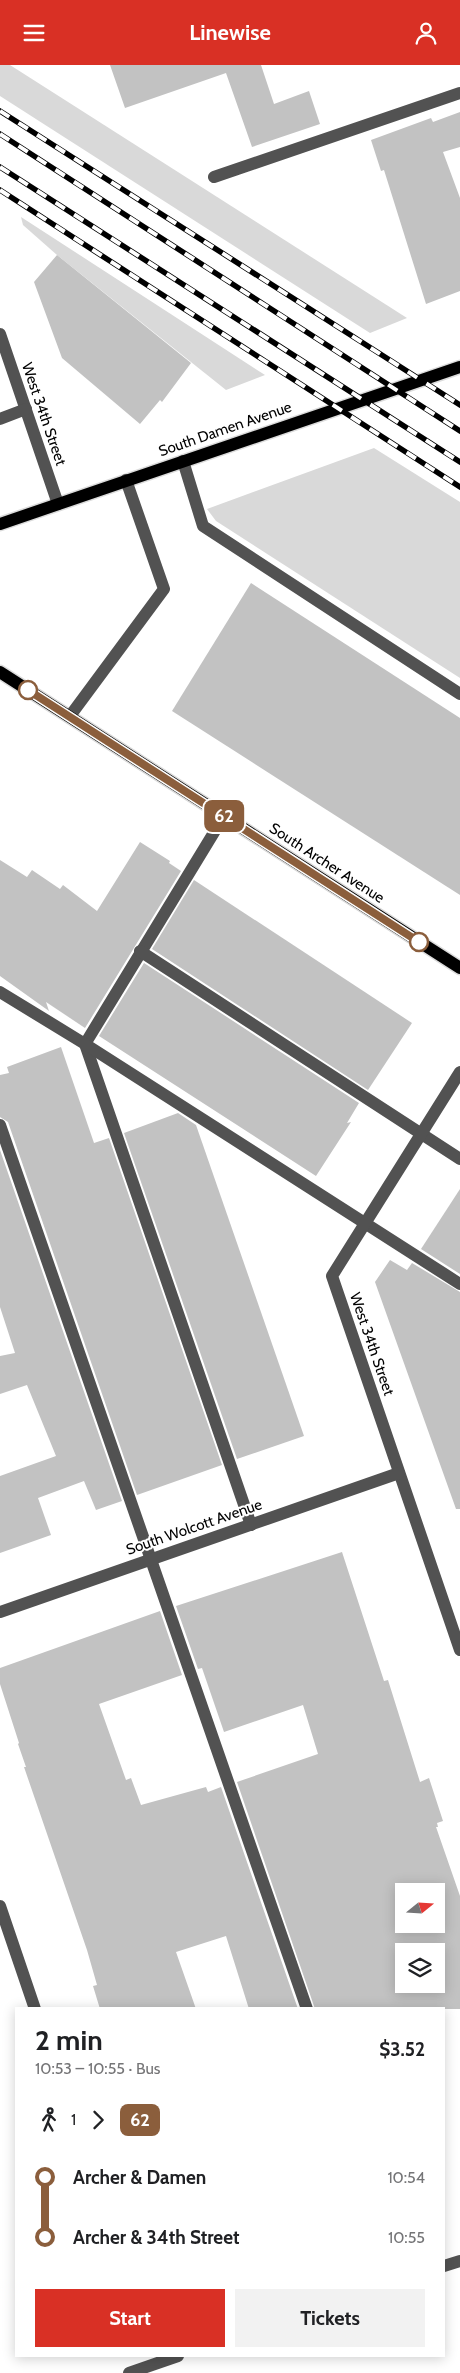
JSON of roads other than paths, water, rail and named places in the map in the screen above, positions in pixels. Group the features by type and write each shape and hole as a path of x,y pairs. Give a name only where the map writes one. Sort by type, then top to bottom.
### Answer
{"main road":[{"name":"South Damen Avenue","path":"0,524 460,367"},
{"name":"South Archer Avenue","path":"0,672 460,968"}],"street":[{"path":"214,177 460,93"},
{"name":"West 34th Street","path":"0,334 58,504"},
{"path":"0,419 26,409"},
{"path":"183,461 202,526 460,694"},
{"path":"70,717 164,589 126,480"},
{"path":"224,816 85,1044 251,1525"},
{"path":"140,951 460,1159"},
{"path":"0,992 85,1044 460,1284"},
{"name":"West 34th Street","path":"460,1072 332,1277 460,1650"},
{"path":"0,1125 306,2007"},
{"name":"South Wolcott Avenue","path":"0,1612 400,1473"},
{"path":"0,1906 34,2007"},
{"path":"445,2266 460,2261"},
{"path":"129,2373 175,2357"}],"railway":[{"path":"0,111 460,405"},
{"path":"0,134 460,431"},
{"path":"0,167 460,462"},
{"path":"0,190 460,487"}]}
